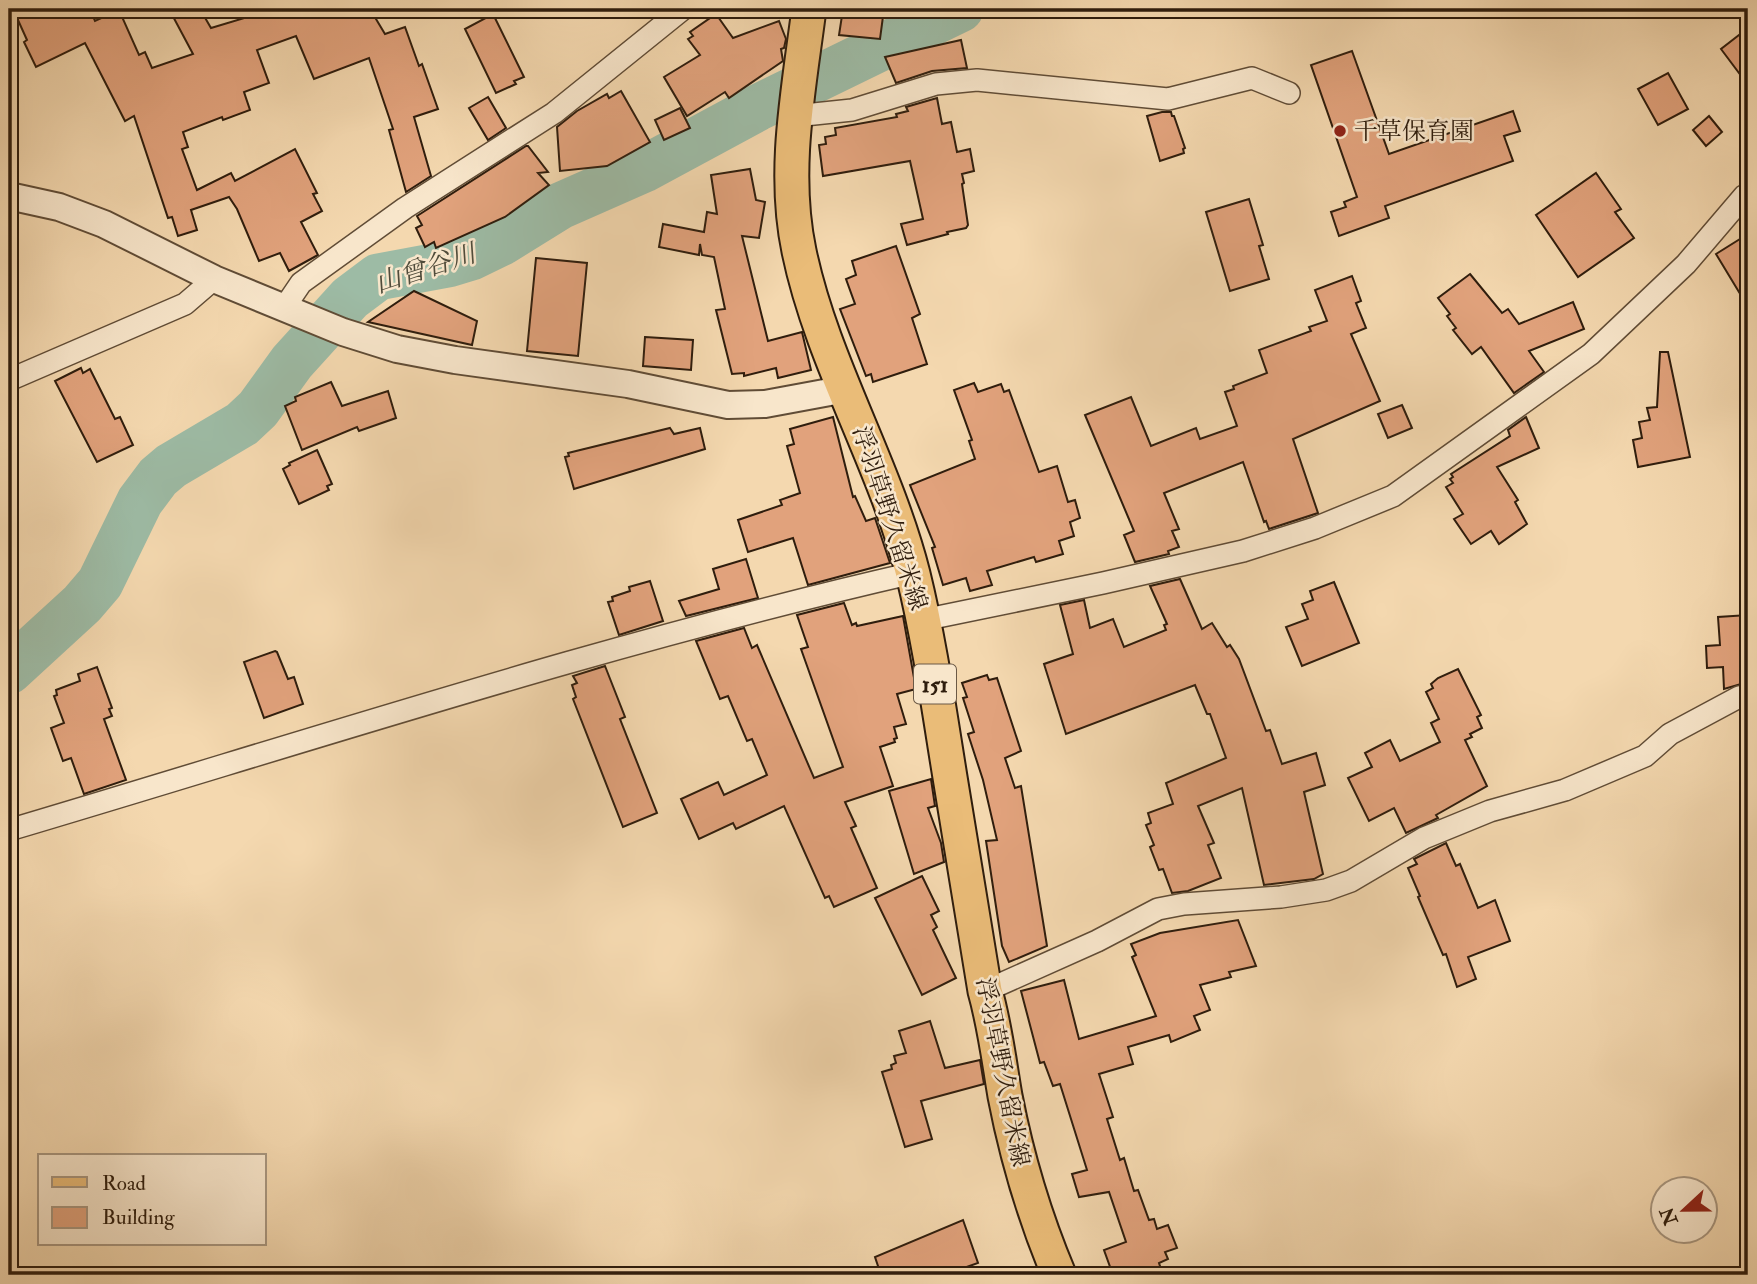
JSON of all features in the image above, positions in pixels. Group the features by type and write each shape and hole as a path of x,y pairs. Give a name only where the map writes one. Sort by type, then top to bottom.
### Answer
{"main road":[{"name":"浮羽草野久留米線","path":"809,9 796,109 791,187 798,249 812,302 888,496 913,573 1005,1096 1023,1175 1059,1275"}],"street":[{"path":"284,308 301,282 405,208 554,113 683,9"},
{"path":"796,109 852,110 936,84 978,80 1168,99 1252,78 1289,93"},
{"path":"923,620 1243,551 1315,527 1393,496 1591,354 1686,264 1748,194"},
{"path":"9,196 59,207 104,225 214,279 343,332 397,349 455,360 628,384 729,405 765,404 846,389"},
{"path":"9,380 185,304 214,279"},
{"path":"9,830 567,662 812,596 913,573"},
{"path":"985,991 1097,941 1158,909 1184,904 1281,897 1326,890 1352,881 1435,834 1490,811 1565,790 1645,756 1670,734 1739,697 1748,695"}],"building":[{"path":"13,9 90,9 95,21 119,10 139,55 145,52 152,68 193,54 169,9 200,9 211,28 274,9 370,9 385,34 405,27 419,66 422,64 438,109 414,117 431,176 406,192 389,130 393,129 369,58 314,79 296,36 257,50 269,83 244,92 250,110 183,132 188,147 182,149 197,190 231,173 235,181 295,149 317,193 313,194 322,211 301,222 318,255 289,271 280,253 259,261 237,209 229,197 191,210 197,230 178,236 172,217 168,218 134,116 125,121 85,43 36,67"},
{"path":"843,9 884,9 880,39 839,35"},
{"path":"493,14 524,77 514,81 516,84 496,93 465,29"},
{"path":"716,14 733,38 779,21 786,39 784,48 781,49 783,61 729,98 725,92 687,116 664,77 700,55 688,39 693,36 690,32"},
{"path":"1748,28 1748,85 1721,49"},
{"path":"961,40 967,68 932,71 896,83 885,57"},
{"name":"千草保育園","path":"1352,51 1389,154 1513,111 1520,131 1504,136 1513,161 1385,206 1389,218 1339,236 1331,212 1346,207 1344,202 1357,197 1311,65"},
{"path":"1668,73 1688,109 1658,125 1638,89"},
{"path":"621,91 650,142 607,166 560,171 557,127 577,111 607,94 609,98"},
{"path":"488,97 506,128 488,140 469,108"},
{"path":"937,98 942,124 951,122 957,152 970,149 974,171 962,174 968,225 966,228 947,232 948,234 907,245 901,224 923,219 910,161 823,176 819,145 826,144 825,137 836,135 835,128 897,117 896,114 908,111 906,107"},
{"path":"680,108 690,128 664,140 655,120"},
{"path":"1171,112 1174,116 1185,148 1184,153 1160,161 1147,116"},
{"path":"1709,116 1722,132 1706,146 1693,130"},
{"path":"526,146 548,172 538,173 549,185 505,217 436,248 434,242 425,247 416,228 422,225 417,216"},
{"path":"750,169 756,200 765,202 759,238 742,236 768,341 802,332 811,370 778,378 776,368 744,376 744,373 732,374 716,310 725,309 714,257 702,255 700,244 699,255 659,247 663,224 704,232 707,212 717,214 711,175"},
{"path":"1596,173 1621,209 1615,212 1634,238 1578,277 1536,215"},
{"path":"1249,199 1263,245 1259,246 1269,279 1230,291 1206,212"},
{"path":"1748,234 1748,307 1716,254"},
{"path":"896,246 920,314 912,318 927,364 873,382 871,374 866,376 840,309 855,304 846,279 856,275 852,261"},
{"path":"536,258 587,263 578,356 527,351"},
{"path":"1470,274 1502,313 1508,309 1519,324 1573,302 1584,329 1529,351 1544,372 1514,393 1481,347 1472,354 1453,330 1456,328 1447,316 1450,314 1438,298"},
{"path":"1352,276 1361,301 1356,303 1366,328 1351,334 1380,401 1293,439 1318,513 1269,529 1266,521 1264,522 1243,462 1164,493 1179,529 1172,531 1179,547 1168,551 1169,554 1135,562 1124,535 1134,531 1085,415 1131,397 1151,446 1196,428 1200,439 1237,426 1225,392 1234,389 1233,386 1267,373 1259,350 1311,331 1309,327 1327,321 1315,290"},
{"path":"414,291 477,321 472,345 368,322"},
{"path":"645,337 693,340 691,370 643,366"},
{"path":"1660,352 1668,352 1690,457 1638,467 1633,440 1642,438 1639,422 1650,420 1647,408 1657,407"},
{"path":"81,368 83,373 90,369 115,419 120,417 133,445 97,462 55,381"},
{"path":"331,382 342,406 388,391 396,418 359,431 357,427 302,450 285,406 296,401 295,397"},
{"path":"974,383 978,392 1001,384 1004,392 1009,390 1039,472 1057,466 1068,502 1075,500 1080,518 1070,522 1074,536 1059,541 1063,554 1036,562 1034,557 987,571 992,585 970,591 966,578 943,585 932,548 935,547 910,485 975,459 969,441 972,440 954,390"},
{"path":"1402,405 1412,428 1388,438 1378,414"},
{"path":"833,417 853,497 855,496 866,521 875,518 890,563 808,585 793,538 748,552 738,520 782,505 780,500 800,493 787,446 794,444 790,429"},
{"path":"1526,417 1539,448 1497,467 1518,500 1515,502 1527,524 1499,544 1491,531 1471,544 1454,519 1463,514 1446,487 1453,483 1451,474 1510,436 1508,430"},
{"path":"670,428 674,434 700,428 705,449 574,489 565,457 569,456 568,453"},
{"path":"317,450 332,484 327,486 329,490 299,504 283,469 290,465 289,463"},
{"path":"746,559 758,598 686,616 679,601 719,589 713,569"},
{"path":"1180,579 1202,629 1212,623 1227,647 1230,645 1239,659 1266,731 1270,730 1282,764 1316,753 1325,785 1304,792 1323,874 1314,879 1264,885 1242,788 1198,806 1214,843 1208,845 1221,878 1188,891 1172,893 1163,869 1159,870 1150,847 1154,845 1146,825 1151,823 1148,813 1173,804 1166,783 1226,758 1210,714 1207,714 1195,685 1066,734 1044,664 1073,654 1060,605 1084,600 1090,628 1113,619 1124,647 1166,630 1164,625 1167,624 1150,586"},
{"path":"650,581 663,621 619,635 608,602 613,601 612,597 630,591 629,587"},
{"path":"1334,582 1359,643 1302,666 1286,627 1308,619 1302,604 1313,600 1310,591"},
{"path":"844,603 852,625 903,616 916,689 897,694 906,724 894,727 897,738 894,739 895,742 880,747 893,786 845,802 856,826 851,828 877,888 834,907 829,896 825,898 784,806 736,829 733,823 699,839 681,799 718,782 724,795 767,775 752,739 747,741 728,696 720,699 696,641 744,628 752,648 757,645 814,778 843,767 801,649 808,647 797,615"},
{"path":"1748,615 1748,682 1724,689 1723,667 1707,668 1706,646 1720,645 1718,617"},
{"path":"275,651 288,679 294,677 303,704 264,718 244,662"},
{"path":"605,666 625,717 620,719 657,813 623,827 573,699 576,697 572,685 577,683 573,676"},
{"path":"97,667 112,708 109,709 112,716 104,719 126,780 84,794 71,758 63,761 51,728 64,723 54,696 57,695 56,690 80,681 78,674"},
{"path":"1458,669 1481,715 1477,717 1482,728 1465,740 1487,786 1436,815 1438,818 1406,833 1394,808 1369,821 1348,778 1372,767 1365,753 1390,740 1400,761 1440,742 1431,723 1439,719 1426,692 1433,688 1431,684 1438,678"},
{"path":"987,675 989,680 997,678 1021,751 1005,758 1015,788 1021,786 1047,946 1009,962 1002,946 986,841 997,840 983,780 968,734 974,732 963,698 967,697 962,683"},
{"path":"931,779 935,806 928,808 941,843 944,862 914,874 889,791"},
{"path":"1446,843 1456,866 1460,864 1478,908 1495,900 1510,941 1468,957 1476,979 1457,987 1446,954 1443,955 1408,868 1417,864 1414,859"},
{"path":"922,876 939,911 931,915 937,927 933,930 956,978 922,995 875,898"},
{"path":"1238,920 1256,966 1229,972 1231,977 1200,985 1210,1010 1194,1016 1200,1030 1171,1042 1169,1035 1128,1047 1133,1064 1099,1074 1113,1117 1107,1119 1120,1160 1124,1158 1134,1191 1138,1190 1149,1220 1154,1219 1157,1229 1168,1225 1177,1248 1165,1252 1168,1259 1159,1263 1163,1275 1113,1275 1104,1250 1126,1242 1109,1192 1079,1197 1072,1174 1087,1170 1060,1084 1053,1086 1044,1062 1040,1063 1021,991 1064,980 1079,1039 1156,1016 1132,957 1136,955 1131,944 1160,933"},
{"path":"930,1021 945,1068 980,1060 984,1084 921,1101 932,1139 905,1147 882,1072 892,1069 891,1065 896,1063 894,1056 906,1053 899,1031"},
{"path":"963,1220 978,1263 964,1268 966,1275 881,1275 875,1257"}],"waterway":[{"name":"山曾谷川","path":"9,671 82,604 100,583 140,501 158,477 171,466 242,424 258,409 292,362 350,298 378,277 471,257 502,242 560,206 644,169 757,108 960,9"}],"place":[{"name":"千草保育園","path":"1340,131"}]}
